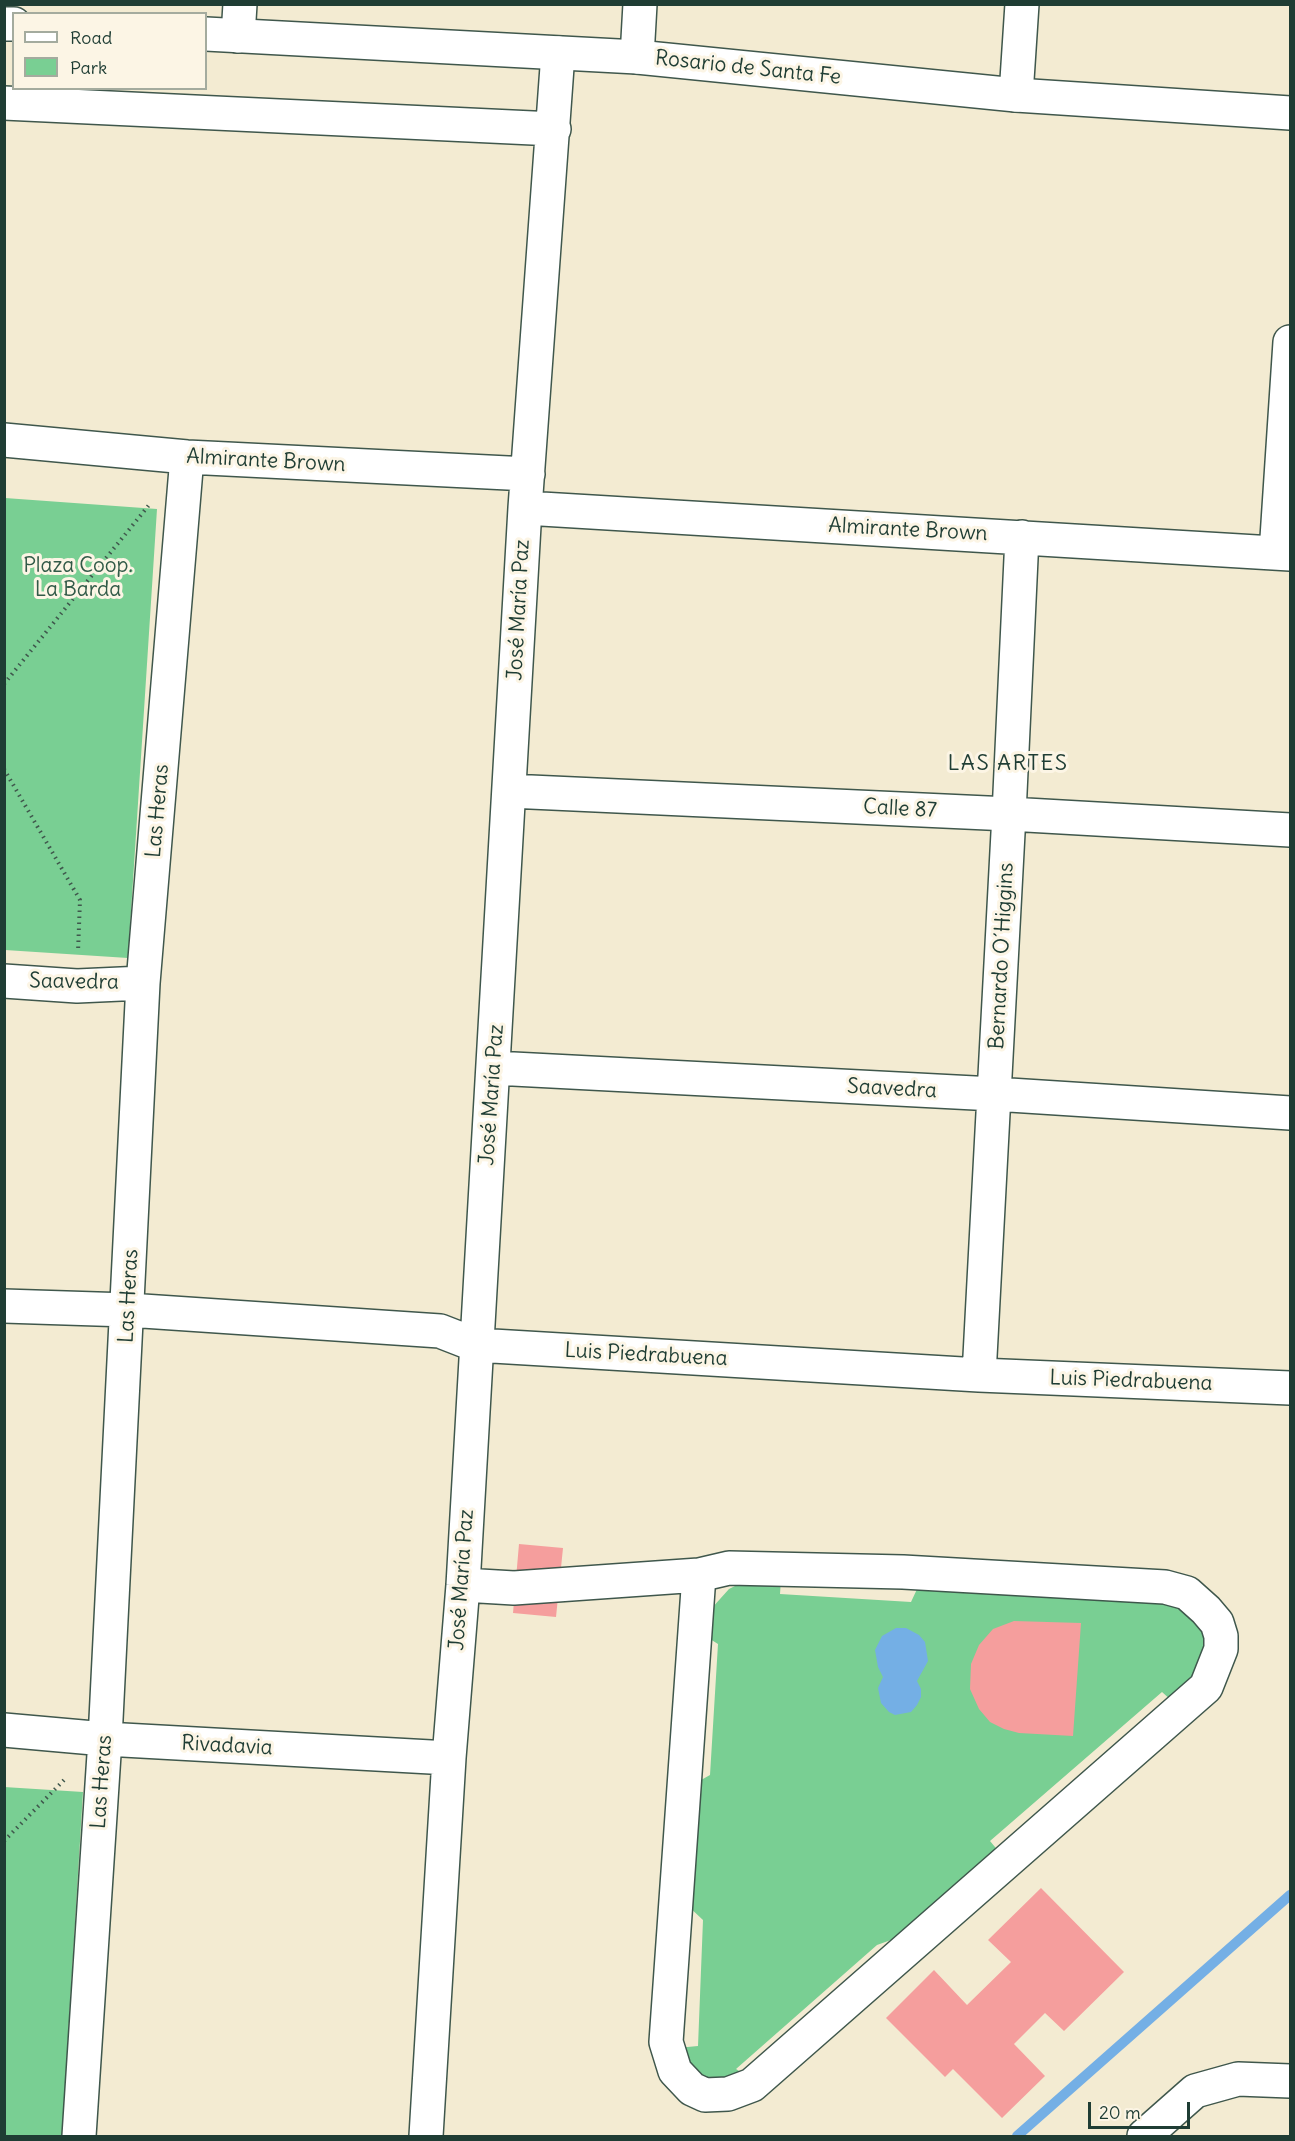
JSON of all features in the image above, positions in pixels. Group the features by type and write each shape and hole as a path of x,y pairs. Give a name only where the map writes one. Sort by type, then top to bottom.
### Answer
{"street":[{"path":"637,57 640,4"},
{"path":"1016,95 1022,4"},
{"name":"Rosario de Santa Fe","path":"207,34 239,20 558,53 637,57 1016,95 1290,113"},
{"name":"José María Paz","path":"426,2136 463,1585 525,508 558,53"},
{"path":"4,103 554,129"},
{"path":"1283,553 1290,342"},
{"name":"Almirante Brown","path":"4,440 187,457 528,474"},
{"name":"Las Heras","path":"79,2136 105,1739 143,982 187,457"},
{"name":"Almirante Brown","path":"525,508 1283,553"},
{"name":"Bernardo O´Higgins","path":"979,1375 1022,537"},
{"name":"Calle 87","path":"509,791 1009,814 1290,830"},
{"name":"Saavedra","path":"4,981 76,986 143,982"},
{"name":"Saavedra","path":"494,1068 994,1094 1290,1113"},
{"name":"Luis Piedrabuena","path":"4,1306 128,1310 440,1331 476,1345 979,1375 1290,1388"},
{"path":"463,1585 514,1588 699,1575 729,1568 740,1568 903,1572 1165,1587 1187,1593 1206,1610 1217,1623 1221,1636 1221,1649 1206,1687 752,2085 728,2094 705,2095 692,2089 675,2071 666,2042 699,1575"},
{"name":"Rivadavia","path":"4,1730 105,1739 450,1758"},
{"path":"1144,2136 1195,2091 1238,2079 1290,2081"}],"path":[{"path":"4,684 151,503"},
{"path":"4,769 80,900 76,986"},
{"path":"4,1841 105,1739"}],"green space":[{"name":"Plaza Coop. La Barda","path":"5,498 157,509 128,958 5,950"},
{"path":"781,1580 780,1594 911,1602 918,1587 1169,1599 1211,1636 1205,1666 1172,1701 1162,1692 990,1841 1000,1853 913,1932 877,1945 736,2069 747,2076 698,2080 677,2048 698,2046 703,1920 687,1905 694,1784 710,1775 718,1644 702,1634 711,1609 729,1589 741,1583"},
{"path":"4,1787 83,1792 62,2136 5,2136"}],"water":[{"path":"896,1628 906,1628 919,1635 925,1642 928,1661 917,1681 921,1689 921,1697 917,1705 911,1712 895,1715 881,1703 878,1688 883,1677 878,1667 875,1650 882,1636"}],"building":[{"path":"519,1544 563,1548 556,1617 513,1613"},
{"path":"1014,1621 1081,1623 1073,1736 1019,1733 1004,1729 990,1722 979,1709 970,1689 971,1664 979,1645 993,1629"},
{"path":"1041,1888 1124,1972 1064,2031 1045,2013 1014,2044 1045,2076 1002,2118 953,2069 945,2077 886,2018 934,1970 967,2005 1011,1962 988,1940"}],"waterway":[{"path":"1017,2136 1290,1895"}],"district":[{"name":"LAS ARTES","path":"1008,764"}]}
